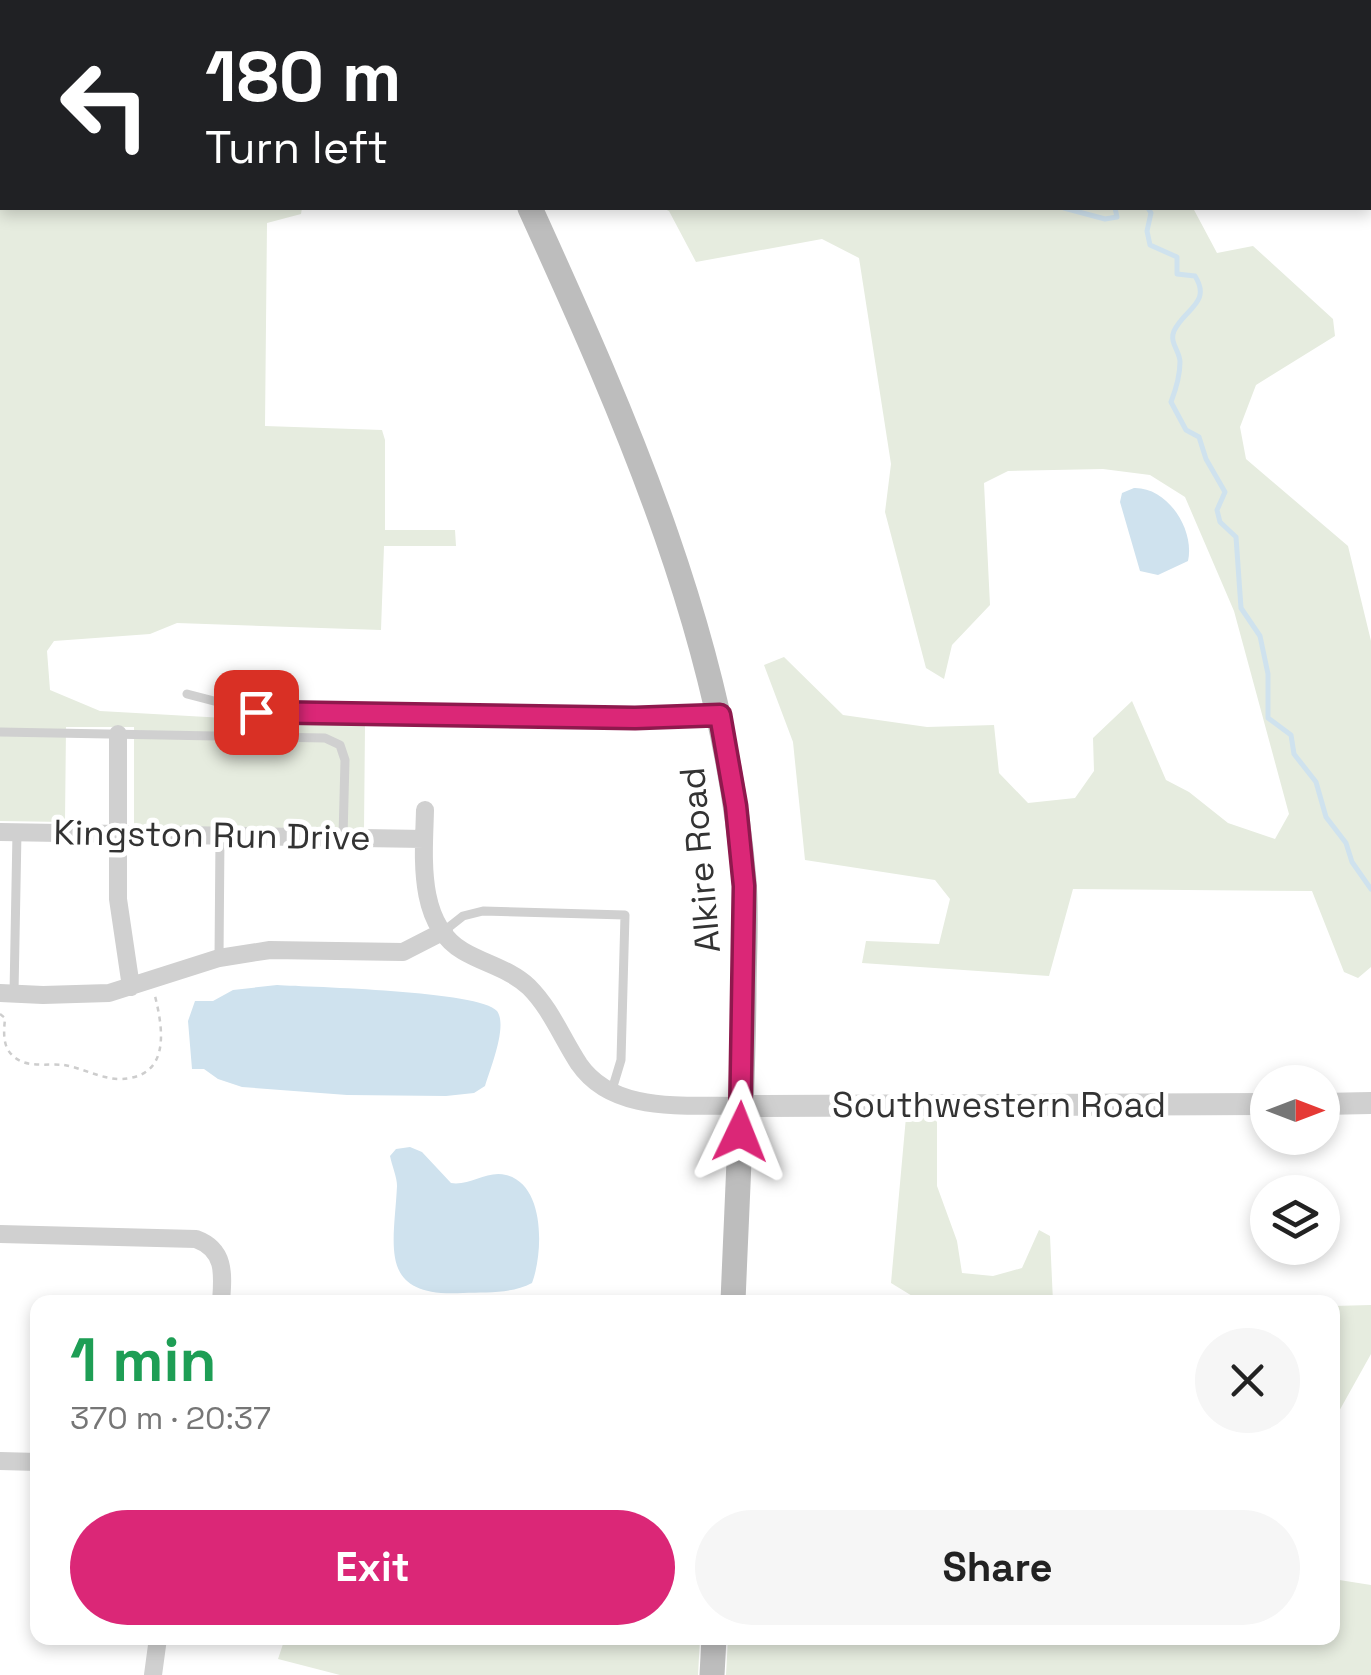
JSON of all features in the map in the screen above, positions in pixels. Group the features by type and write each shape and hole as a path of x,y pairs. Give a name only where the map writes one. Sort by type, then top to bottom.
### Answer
{"main road":[{"name":"Alkire Road","path":"531,210 659,509 720,715 736,806 744,886 742,1106 733,1295"},
{"path":"712,1675 714,1645"}],"street":[{"path":"118,734 120,930 130,988"},
{"path":"425,810 427,895 444,931 462,950 510,972 525,984 546,1008 582,1067 594,1082 612,1093"},
{"name":"Kingston Run Drive","path":"8,832 424,839"},
{"path":"7,993 108,993 219,958 270,950 403,952 444,931"},
{"name":"Southwestern Road","path":"612,1093 633,1101 742,1106 1250,1104"},
{"path":"1340,1104 1371,1104"},
{"path":"0,1234 196,1238 214,1248 221,1263 221,1295"},
{"path":"0,1461 30,1462"},
{"path":"153,1675 157,1645"}],"lane":[{"path":"186,694 256,712 635,718 720,715"},
{"path":"0,732 326,738 340,745 345,760 342,837"},
{"path":"7,993 8,832"},
{"path":"219,958 220,835"},
{"path":"444,931 463,916 483,910 625,916 621,1060 612,1093"}],"path":[{"path":"0,1014 5,1018 4,1042 15,1059 28,1064 64,1065 118,1079 144,1074 162,1046 161,1021 151,980"}],"shaded area":[{"path":"0,210 302,210 301,214 267,223 265,426 382,430 385,530 455,530 456,546 384,546 381,630 177,623 150,634 54,641 47,651 50,690 100,711 365,726 364,830 134,827 134,727 66,727 65,822 0,821"},
{"path":"1194,210 1217,253 1253,246 1333,319 1335,336 1256,385 1240,427 1246,459 1348,546 1371,641 1371,967 1358,978 1344,972 1312,891 1073,889 1049,976 862,963 866,941 939,944 950,899 935,880 805,860 793,742 764,665 784,657 843,715 927,727 994,725 999,773 1028,803 1075,798 1094,771 1093,738 1132,701 1166,780 1189,792 1228,823 1275,839 1289,814 1234,611 1185,497 1150,475 1103,469 1008,471 984,483 990,605 952,645 944,679 926,668 885,512 891,464 859,258 822,239 696,262 669,211"},
{"path":"906,1117 937,1118 937,1186 957,1241 962,1273 993,1276 1022,1268 1039,1230 1050,1236 1053,1295 911,1295 891,1283"},
{"path":"1371,1305 1371,1354 1340,1409 1340,1306"},
{"path":"1340,1580 1371,1585 1371,1675 726,1675 728,1645 1340,1645"},
{"path":"283,1645 700,1645 698,1675 340,1675 278,1659"}],"water":[{"path":"1134,488 1168,502 1183,524 1188,561 1158,575 1140,571 1120,502 1122,493"},
{"path":"277,985 429,995 484,1004 497,1011 500,1018 497,1048 485,1086 474,1093 446,1096 347,1095 242,1087 218,1079 204,1069 192,1069 188,1021 195,1001 213,1001 233,990"},
{"path":"410,1147 422,1152 451,1183 499,1174 519,1181 535,1206 538,1222 538,1255 532,1283 498,1292 435,1292 416,1287 404,1277 394,1248 397,1186 390,1156 396,1149"}],"waterway":[{"path":"1071,210 1105,219 1117,217 1115,210"},
{"path":"1149,210 1150,245 1177,257 1177,274 1195,276 1199,285 1195,305 1178,323 1173,335 1180,362 1171,402 1186,430 1199,437 1206,459 1225,492 1217,510 1220,522 1236,537 1241,608 1260,636 1268,674 1268,718 1291,735 1294,754 1316,782 1326,817 1346,843 1352,862 1371,889"}],"route":[{"path":"256,712 635,718 720,715 736,806 744,886 740,1132"}]}
